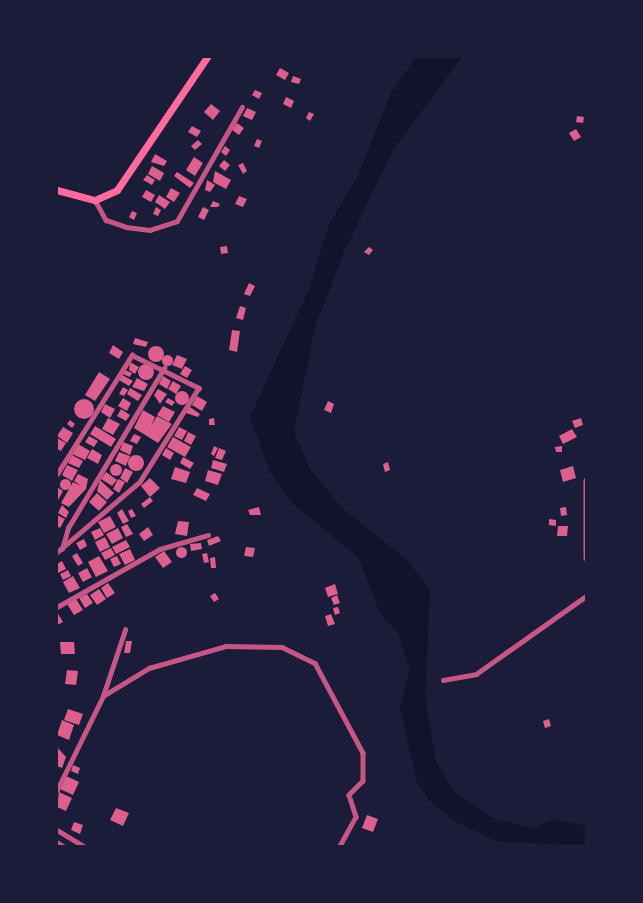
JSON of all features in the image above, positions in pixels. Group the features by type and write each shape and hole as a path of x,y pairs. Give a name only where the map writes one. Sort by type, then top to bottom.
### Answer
{"main road":[{"path":"57,190 95,200 125,180 207,57"}],"street":[{"path":"95,200 106,220 126,227 150,230 177,221 242,107"},
{"path":"57,474 132,355 164,368 199,388 146,476 57,553"},
{"path":"63,549 68,528 164,368"},
{"path":"586,480 586,558"},
{"path":"57,607 160,549 208,535"},
{"path":"443,680 476,674 586,596"},
{"path":"57,790 103,696 125,630"},
{"path":"103,696 149,668 226,646 282,647 315,663 342,707 366,769 349,795 356,817 340,846"},
{"path":"57,830 84,846"},
{"path":"57,842 63,846"}],"shaded area":[{"path":"416,57 462,57 393,150 343,254 315,327 294,431 309,467 341,507 406,559 430,590 425,696 436,761 455,793 497,820 534,828 554,819 586,826 586,846 496,841 454,821 428,799 417,782 400,707 410,670 398,633 380,613 358,557 293,504 270,472 250,417 309,289 329,224 358,176 391,93"}],"building":[{"path":"280,68 289,73 285,80 276,75"},
{"path":"293,76 301,79 299,84 291,82"},
{"path":"255,90 262,93 259,99 252,95"},
{"path":"286,97 294,101 291,108 283,104"},
{"path":"211,104 220,111 213,120 204,112"},
{"path":"247,108 256,112 252,120 243,116"},
{"path":"309,112 314,114 310,121 306,118"},
{"path":"577,116 584,117 583,123 576,122"},
{"path":"237,123 244,128 239,135 232,130"},
{"path":"192,126 201,131 197,137 188,132"},
{"path":"576,129 581,137 574,141 569,133"},
{"path":"257,139 262,141 259,148 254,146"},
{"path":"198,140 202,144 195,150 191,146"},
{"path":"225,146 230,150 226,156 221,152"},
{"path":"155,154 167,161 164,166 151,162"},
{"path":"194,157 203,163 195,176 186,170"},
{"path":"224,160 230,165 225,171 219,166"},
{"path":"243,163 247,171 243,174 238,165"},
{"path":"152,166 164,173 160,181 148,174"},
{"path":"215,171 231,180 226,189 213,182"},
{"path":"177,172 194,183 190,188 174,176"},
{"path":"147,175 155,180 152,185 143,180"},
{"path":"207,180 215,185 210,192 205,190"},
{"path":"171,188 180,193 174,202 166,197"},
{"path":"146,190 155,195 151,202 142,197"},
{"path":"159,195 170,202 165,209 155,202"},
{"path":"239,196 247,199 243,207 235,204"},
{"path":"213,201 220,204 218,207 210,207"},
{"path":"156,207 161,210 158,216 153,214"},
{"path":"203,207 209,210 204,220 198,217"},
{"path":"132,211 137,213 134,220 129,217"},
{"path":"227,246 228,253 221,254 220,247"},
{"path":"369,247 373,250 369,255 364,252"},
{"path":"249,283 255,286 250,296 244,294"},
{"path":"240,306 246,308 243,320 236,318"},
{"path":"232,330 240,331 237,352 229,350"},
{"path":"135,338 148,342 146,347 133,344"},
{"path":"113,345 123,352 119,359 109,353"},
{"path":"156,346 164,354 156,362 148,354"},
{"path":"167,355 171,356 171,364 167,365 163,364 162,360 163,356"},
{"path":"177,355 187,359 182,369 172,365"},
{"path":"130,362 139,367 135,374 129,370"},
{"path":"146,364 154,372 146,380 138,372"},
{"path":"185,366 192,370 187,378 180,374"},
{"path":"125,370 132,373 130,377 123,374"},
{"path":"99,372 110,379 95,401 85,395"},
{"path":"122,375 133,381 129,386 119,380"},
{"path":"163,376 171,381 167,389 159,384"},
{"path":"137,378 148,384 144,391 132,387"},
{"path":"173,381 181,386 176,394 168,389"},
{"path":"123,387 128,390 124,396 119,394"},
{"path":"130,388 142,395 138,401 127,394"},
{"path":"158,389 167,394 160,404 154,395"},
{"path":"182,391 187,393 189,398 187,403 182,405 177,403 175,398 177,393"},
{"path":"197,396 207,402 202,411 192,405"},
{"path":"123,398 131,403 127,411 118,406"},
{"path":"168,398 175,402 172,406 165,402"},
{"path":"84,399 91,402 94,409 91,416 84,419 77,416 74,409 77,402"},
{"path":"328,401 334,404 331,413 324,410"},
{"path":"105,404 115,409 110,418 101,412"},
{"path":"163,406 175,412 169,422 157,415"},
{"path":"190,407 200,414 198,417 186,413"},
{"path":"121,409 130,415 126,421 117,416"},
{"path":"143,410 155,417 151,426 157,416 172,424 158,443 134,428"},
{"path":"108,418 120,424 113,435 102,429"},
{"path":"214,418 215,425 209,425 209,419"},
{"path":"581,418 583,425 575,428 572,421"},
{"path":"70,420 75,424 72,428 67,424"},
{"path":"95,426 116,439 111,447 90,434"},
{"path":"63,427 73,433 67,443 57,436"},
{"path":"179,427 187,431 182,440 174,436"},
{"path":"572,429 577,437 563,444 559,436"},
{"path":"188,432 196,436 191,445 184,441"},
{"path":"134,434 141,437 137,444 130,441"},
{"path":"89,436 98,441 94,447 85,442"},
{"path":"173,437 191,447 185,457 167,447"},
{"path":"57,438 66,443 61,451 57,449"},
{"path":"123,442 133,446 130,455 120,450"},
{"path":"78,444 90,451 85,460 72,454"},
{"path":"214,446 218,448 214,456 211,454"},
{"path":"562,446 562,452 556,452 555,447"},
{"path":"166,448 174,453 170,460 162,455"},
{"path":"219,448 226,451 222,460 215,458"},
{"path":"92,449 102,455 98,464 87,458"},
{"path":"119,452 130,456 126,466 115,461"},
{"path":"72,455 83,461 79,468 68,463"},
{"path":"136,455 142,457 144,463 142,469 136,471 130,469 128,463 130,457"},
{"path":"183,457 194,463 190,469 180,463"},
{"path":"213,460 227,464 224,472 211,468"},
{"path":"388,462 390,470 385,472 383,464"},
{"path":"118,464 121,465 121,475 114,476 111,475 110,468 111,465"},
{"path":"67,465 78,470 72,481 62,475"},
{"path":"573,466 576,478 563,482 560,470"},
{"path":"175,467 190,472 186,483 171,479"},
{"path":"125,468 133,472 127,483 120,478"},
{"path":"208,470 222,474 218,485 205,481"},
{"path":"106,472 117,480 112,486 101,479"},
{"path":"78,474 88,479 86,489 69,507 61,503 73,482 81,486 74,481"},
{"path":"65,478 71,484 65,490 59,484"},
{"path":"150,478 160,488 150,497 141,486"},
{"path":"118,479 125,482 119,493 113,489"},
{"path":"100,480 114,493 107,500 97,491"},
{"path":"57,487 63,491 57,502"},
{"path":"197,488 210,494 206,501 193,495"},
{"path":"97,493 107,502 99,511 89,502"},
{"path":"150,497 153,501 144,508 141,504"},
{"path":"62,505 69,512 66,518 58,513"},
{"path":"259,507 261,515 250,515 248,510"},
{"path":"566,507 567,515 561,516 560,508"},
{"path":"122,509 129,521 123,524 117,513"},
{"path":"132,509 136,516 131,518 128,511"},
{"path":"57,515 65,519 60,528 57,526"},
{"path":"110,516 116,527 104,533 98,522"},
{"path":"549,519 556,520 556,526 549,525"},
{"path":"178,521 189,522 187,536 175,534"},
{"path":"127,524 133,534 126,537 121,527"},
{"path":"558,526 568,526 567,536 557,536"},
{"path":"148,527 153,535 144,541 139,534"},
{"path":"100,528 104,535 95,540 91,532"},
{"path":"118,528 123,538 112,544 106,534"},
{"path":"218,536 221,541 209,546 207,540"},
{"path":"105,537 110,547 100,552 95,542"},
{"path":"84,539 87,546 80,550 76,543"},
{"path":"126,540 130,547 116,554 112,547"},
{"path":"201,543 202,549 191,551 190,544"},
{"path":"181,546 187,552 181,558 175,552"},
{"path":"246,547 255,548 253,557 244,556"},
{"path":"111,548 115,555 105,560 101,553"},
{"path":"130,549 135,560 125,565 119,554"},
{"path":"164,551 172,562 163,568 155,557"},
{"path":"77,553 83,563 78,566 72,556"},
{"path":"207,553 209,562 204,563 202,554"},
{"path":"99,556 108,571 96,577 88,562"},
{"path":"117,556 121,564 114,567 110,559"},
{"path":"215,557 216,568 211,568 210,558"},
{"path":"62,561 66,569 58,573 57,564"},
{"path":"87,568 92,577 83,582 78,573"},
{"path":"68,570 71,576 63,580 60,574"},
{"path":"73,576 80,588 69,593 63,582"},
{"path":"108,583 115,593 107,598 101,588"},
{"path":"335,584 338,594 328,597 325,588"},
{"path":"99,589 106,599 97,605 90,595"},
{"path":"215,593 219,599 214,602 210,596"},
{"path":"87,594 93,603 85,608 79,598"},
{"path":"337,595 340,603 334,605 331,598"},
{"path":"76,599 83,610 74,615 67,604"},
{"path":"338,607 340,613 335,615 333,608"},
{"path":"57,612 63,622 57,625"},
{"path":"331,614 335,624 328,626 325,616"},
{"path":"126,641 132,641 130,653 124,653"},
{"path":"60,642 74,642 75,654 61,654"},
{"path":"67,670 78,671 76,685 65,684"},
{"path":"68,709 83,714 79,725 64,720"},
{"path":"549,719 551,726 545,728 543,721"},
{"path":"62,720 74,725 69,740 57,735"},
{"path":"57,747 66,757 62,768 57,766"},
{"path":"73,765 80,768 78,774 71,771"},
{"path":"66,776 79,782 73,795 60,789"},
{"path":"59,792 72,798 66,811 57,807"},
{"path":"116,808 129,813 123,826 110,820"},
{"path":"367,815 378,819 373,832 362,828"},
{"path":"74,822 83,825 80,834 71,830"}]}
